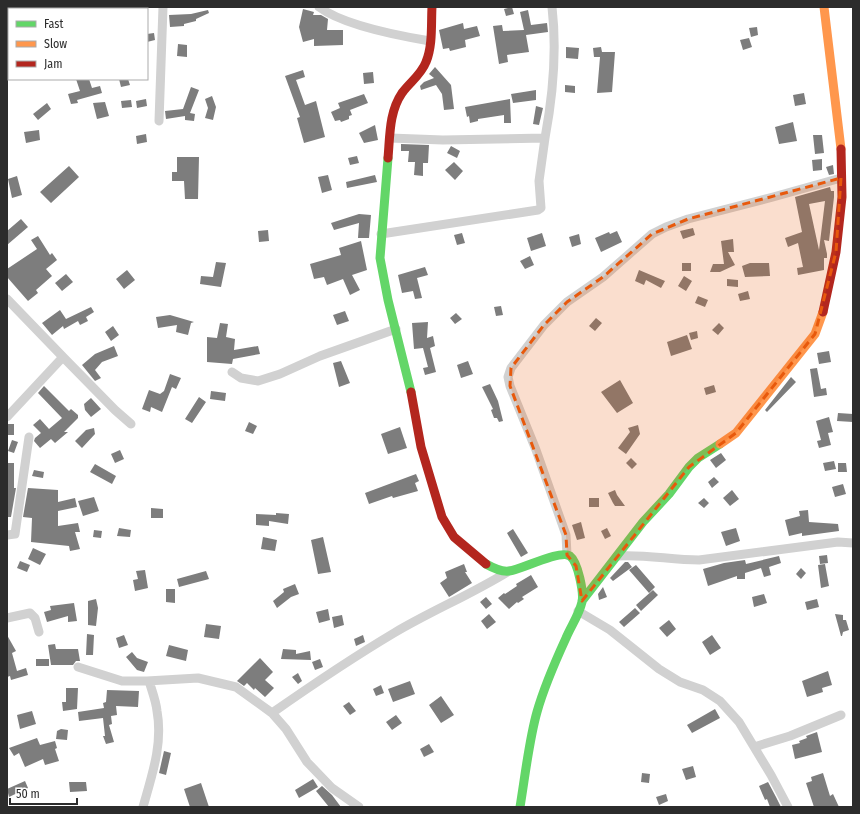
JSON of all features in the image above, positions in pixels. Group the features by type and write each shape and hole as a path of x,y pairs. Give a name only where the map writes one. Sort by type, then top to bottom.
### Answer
{"street":[{"path":"159,121 163,7"},
{"path":"318,7 376,30 430,41"},
{"path":"432,7 429,53 423,69 402,93 395,106 390,138 381,234 381,267 410,386 421,447 442,517 454,537 471,553 487,565 499,570 509,571"},
{"path":"381,234 538,210 541,208 539,181 554,70 554,28 552,7"},
{"path":"520,807 537,712 566,637 582,601 642,522 669,494 689,467 698,458 736,433 815,334 821,320 836,252 842,197 841,140 824,7"},
{"path":"390,138 443,140 545,138"},
{"path":"582,601 582,590 576,566 567,555 566,535 536,450 510,386 508,377 511,368 544,325 567,302 603,277 652,234 666,226 688,219 841,178"},
{"path":"7,299 115,410 131,424"},
{"path":"232,372 241,378 258,381 280,374 320,356 396,329"},
{"path":"7,418 63,357"},
{"path":"7,535 15,534 29,437"},
{"path":"617,556 653,556 677,560 699,560 838,542 853,544"},
{"path":"272,713 353,658 394,633 476,591 509,571 551,557 567,555"},
{"path":"578,611 610,630 680,682 703,690 720,701 739,722 788,807"},
{"path":"7,618 30,613 35,618 39,632"},
{"path":"78,667 122,680 149,681 198,678 236,687 272,713 286,729 307,762 332,788 359,807"},
{"path":"143,807 156,765 159,735 157,710 149,681"},
{"path":"754,747 790,736 841,715"}],"highlighted area":[{"path":"841,178 836,252 815,334 736,433 689,467 582,601 576,566 567,555 566,535 510,386 511,368 544,325 567,302 603,277 652,234 688,219"}],"building":[{"path":"512,7 514,14 506,16 504,9"},
{"path":"303,9 314,12 313,15 321,15 328,19 327,30 343,30 343,45 314,46 314,39 303,42 299,27"},
{"path":"208,10 209,13 196,19 196,21 184,24 184,26 170,27 169,15 191,14"},
{"path":"528,10 531,25 547,23 548,32 526,35 529,52 507,55 508,62 499,64 493,26 502,25 503,31 524,30 520,12"},
{"path":"463,23 464,29 477,26 480,36 465,40 466,47 450,51 449,48 443,49 439,30"},
{"path":"757,27 758,35 751,37 749,28"},
{"path":"154,33 155,40 148,42 148,34"},
{"path":"749,38 752,47 743,50 740,40"},
{"path":"178,44 187,45 187,57 177,56"},
{"path":"566,47 579,48 578,59 566,58"},
{"path":"601,47 602,52 615,52 612,92 597,93 600,57 594,57 593,48"},
{"path":"435,67 451,85 454,109 444,110 442,94 436,85 421,90 420,86 424,82 434,78 429,74"},
{"path":"303,70 305,77 296,80 305,105 316,101 325,137 304,143 297,118 300,117 285,76"},
{"path":"373,72 374,83 364,84 363,73"},
{"path":"76,80 89,80 92,88 100,86 102,93 77,100 78,103 71,104 68,94 80,91"},
{"path":"119,80 128,80 130,85 121,87"},
{"path":"565,85 575,86 575,93 565,92"},
{"path":"191,87 199,90 190,113 195,114 194,121 185,120 185,116 166,119 165,111 183,109"},
{"path":"536,90 536,100 513,103 511,94"},
{"path":"804,93 806,104 795,106 793,95"},
{"path":"364,94 368,103 350,110 352,115 349,116 349,119 341,122 340,120 335,121 331,112 340,108 338,103"},
{"path":"212,96 216,107 213,120 205,118 208,108 205,99"},
{"path":"146,99 147,106 137,108 136,101"},
{"path":"510,99 511,123 504,123 504,115 478,119 478,121 470,123 465,107"},
{"path":"131,100 132,107 122,108 121,101"},
{"path":"105,102 109,116 97,119 93,103"},
{"path":"47,103 51,109 38,120 33,114"},
{"path":"536,106 543,108 539,125 533,124"},
{"path":"793,122 797,141 779,144 775,127"},
{"path":"375,125 378,140 364,143 359,133"},
{"path":"39,130 40,140 26,143 24,132"},
{"path":"146,134 147,142 137,144 136,136"},
{"path":"813,135 822,135 824,153 815,154"},
{"path":"401,144 429,145 428,163 423,163 423,176 414,175 415,162 408,162 409,151 401,151"},
{"path":"451,146 460,151 457,158 447,153"},
{"path":"357,156 359,163 350,165 348,158"},
{"path":"177,157 199,157 198,199 185,199 184,181 172,181 172,172 177,172"},
{"path":"822,159 822,170 813,171 812,160"},
{"path":"454,162 463,171 455,180 445,170"},
{"path":"833,165 834,174 829,175 826,167"},
{"path":"69,166 79,177 51,203 40,192"},
{"path":"328,175 332,190 322,193 318,177"},
{"path":"375,175 377,182 347,188 346,182"},
{"path":"17,176 22,195 12,198 8,179"},
{"path":"830,187 831,191 834,191 829,241 824,240 827,258 824,258 824,270 798,275 797,268 803,267 798,243 788,247 785,238 802,232 795,197","holes":["825,201 819,250 809,204"]},
{"path":"359,214 371,215 369,238 358,238 359,223 334,230 331,223"},
{"path":"21,219 28,227 7,245 7,231"},
{"path":"693,228 695,235 683,239 680,231"},
{"path":"268,230 269,241 259,242 258,231"},
{"path":"617,231 622,242 601,252 595,238 609,232 610,234"},
{"path":"462,233 465,243 457,245 454,235"},
{"path":"542,233 546,246 531,251 527,238"},
{"path":"579,234 581,244 572,247 569,237"},
{"path":"38,236 50,255 52,253 57,260 46,269 52,276 36,290 38,293 28,301 7,277 7,269 37,249 31,240"},
{"path":"733,239 734,252 728,252 735,265 720,272 710,272 713,264 724,264 721,241"},
{"path":"361,241 367,270 352,275 360,290 350,295 343,279 327,285 324,277 314,279 310,264 341,255 339,248"},
{"path":"530,256 534,265 525,269 520,261"},
{"path":"216,262 226,263 221,287 200,284 201,276 213,277"},
{"path":"682,263 691,263 691,271 682,271"},
{"path":"750,263 769,263 770,276 745,277 742,266"},
{"path":"425,267 428,275 417,278 422,298 415,299 413,291 402,293 398,275"},
{"path":"127,270 135,280 124,289 116,279"},
{"path":"639,270 665,281 661,288 646,280 644,285 635,281"},
{"path":"66,274 73,282 62,291 55,283"},
{"path":"684,276 692,281 686,291 678,286"},
{"path":"727,279 738,280 738,287 727,286"},
{"path":"748,291 750,299 740,301 738,294"},
{"path":"698,296 708,300 705,307 695,303"},
{"path":"501,306 503,315 496,316 494,307"},
{"path":"91,307 94,312 86,317 88,321 80,325 78,321 64,329 63,326 52,335 42,323 60,310 66,319"},
{"path":"345,311 349,321 337,325 333,315"},
{"path":"456,313 462,319 455,324 450,318"},
{"path":"170,315 194,322 191,323 188,335 176,332 177,325 158,328 156,317"},
{"path":"596,318 602,323 595,331 589,326"},
{"path":"428,322 427,338 433,336 435,346 430,348 436,372 425,375 423,368 428,367 423,348 414,349 412,323"},
{"path":"220,323 228,324 226,337 235,339 234,350 258,346 260,354 233,359 232,364 207,362 207,337 217,338"},
{"path":"719,323 724,328 718,335 712,330"},
{"path":"113,326 119,335 111,341 105,332"},
{"path":"697,331 698,338 691,340 689,333"},
{"path":"687,335 692,349 671,356 667,342"},
{"path":"114,346 118,356 102,362 95,370 101,378 95,381 82,365 95,354"},
{"path":"829,351 831,362 819,364 817,353"},
{"path":"341,361 350,383 339,387 333,363"},
{"path":"468,361 473,374 461,378 457,365"},
{"path":"817,368 821,389 826,388 827,395 814,397 810,369"},
{"path":"170,374 181,378 176,389 172,387 162,412 151,407 150,412 142,409 149,390 160,394 164,391"},
{"path":"791,377 796,382 767,412 765,410"},
{"path":"620,380 633,403 617,413 601,392"},
{"path":"490,384 498,401 503,421 499,422 497,418 494,418 491,410 493,409 482,387"},
{"path":"714,385 716,392 706,395 704,388"},
{"path":"44,386 69,411 71,409 78,415 78,418 64,432 68,432 55,443 51,439 40,448 34,441 35,438 41,433 33,425 40,419 49,429 62,418 38,393"},
{"path":"211,391 226,393 225,401 210,399"},
{"path":"199,397 206,402 192,423 185,419"},
{"path":"91,398 101,409 91,417 85,410 84,404"},
{"path":"838,413 853,414 853,422 837,421"},
{"path":"829,417 833,432 828,433 831,445 819,448 817,441 821,440 816,421"},
{"path":"249,422 257,426 253,434 245,431"},
{"path":"7,424 14,424 14,435 7,435"},
{"path":"638,425 640,434 626,454 618,448 630,432 628,428"},
{"path":"400,427 407,448 388,454 381,434"},
{"path":"94,428 95,434 82,448 75,441 86,430"},
{"path":"12,440 18,442 14,453 8,451"},
{"path":"120,450 124,459 115,463 111,454"},
{"path":"721,453 726,460 716,468 710,460"},
{"path":"631,458 637,464 632,469 626,463"},
{"path":"834,461 836,469 825,471 823,463"},
{"path":"7,463 14,463 14,488 16,488 11,517 7,517"},
{"path":"838,463 846,463 847,472 838,472"},
{"path":"95,464 116,476 112,484 90,472"},
{"path":"34,470 44,472 43,478 32,476"},
{"path":"416,474 419,481 415,483 418,491 393,498 392,496 369,504 365,493"},
{"path":"714,477 719,482 712,488 708,482"},
{"path":"843,484 846,494 835,497 832,487"},
{"path":"28,488 58,490 58,502 75,498 77,507 58,511 58,526 78,523 80,532 75,532 80,549 70,551 69,546 31,542 32,518 23,517"},
{"path":"615,490 625,506 615,506 613,503 608,493"},
{"path":"732,490 739,499 730,506 723,498"},
{"path":"94,497 99,511 83,516 78,501"},
{"path":"589,498 599,498 599,507 589,507"},
{"path":"704,498 709,503 704,508 698,503"},
{"path":"151,508 163,509 163,518 151,518"},
{"path":"808,510 809,522 838,524 839,531 802,536 802,533 789,536 785,520 800,516 799,511"},
{"path":"276,513 289,514 288,524 269,521 269,526 256,525 256,514 276,515"},
{"path":"581,522 585,538 577,540 572,525"},
{"path":"119,528 131,530 130,537 117,536"},
{"path":"607,528 611,536 605,539 601,531"},
{"path":"736,528 740,541 726,546 721,532"},
{"path":"513,529 528,553 521,557 507,533"},
{"path":"94,530 102,531 101,538 93,537"},
{"path":"263,537 277,540 275,551 261,549"},
{"path":"323,537 331,572 318,574 311,540"},
{"path":"33,548 46,554 40,565 28,559"},
{"path":"827,555 828,563 820,564 819,556"},
{"path":"779,556 781,563 769,567 771,575 764,577 761,568 745,573 745,579 737,579 737,576 708,586 703,569 724,563 745,560 746,564"},
{"path":"20,561 30,565 27,572 17,568"},
{"path":"625,562 628,562 632,567 613,581 610,578"},
{"path":"464,564 467,572 465,572 472,583 449,597 440,583 447,578 445,572"},
{"path":"825,564 829,586 821,588 818,565"},
{"path":"636,565 655,587 649,593 629,570"},
{"path":"801,568 806,573 801,579 796,574"},
{"path":"145,570 148,588 135,591 133,580 138,579 136,571"},
{"path":"206,571 209,579 179,587 177,579"},
{"path":"531,575 538,587 522,597 524,599 518,603 517,602 509,609 498,598"},
{"path":"295,584 299,594 291,597 277,608 273,601 284,592 283,589"},
{"path":"603,587 607,597 599,600 598,594"},
{"path":"166,589 175,589 175,603 166,602"},
{"path":"653,590 658,595 641,611 636,605"},
{"path":"764,594 767,603 754,607 752,597"},
{"path":"486,597 492,604 486,609 480,602"},
{"path":"96,599 98,608 96,626 88,625 88,601"},
{"path":"817,599 819,607 807,610 805,602"},
{"path":"74,603 77,621 68,622 68,616 47,622 44,612 51,610 50,606"},
{"path":"635,608 640,613 624,627 619,622"},
{"path":"328,609 330,620 319,623 316,612"},
{"path":"489,614 496,622 487,629 481,621"},
{"path":"835,614 843,615 843,620 846,620 849,630 843,632 842,636 841,636"},
{"path":"342,615 344,625 334,628 332,617"},
{"path":"669,620 676,629 667,637 659,628"},
{"path":"206,624 221,626 219,639 204,637"},
{"path":"87,634 94,635 93,655 86,655"},
{"path":"7,635 16,651 12,653 17,671 26,668 28,675 11,680 10,676 7,677"},
{"path":"124,635 128,645 119,648 116,638"},
{"path":"363,635 365,642 356,646 354,639"},
{"path":"712,635 721,648 710,655 702,642"},
{"path":"55,644 56,649 78,649 80,661 76,661 73,665 51,665 48,645"},
{"path":"169,645 188,650 186,661 166,656"},
{"path":"283,649 296,650 296,654 310,651 311,660 281,659"},
{"path":"132,652 137,658 148,662 144,672 137,670 126,657"},
{"path":"260,658 273,672 265,680 274,688 265,697 255,688 254,690 247,683 244,686 237,681"},
{"path":"36,659 49,659 49,666 36,666"},
{"path":"320,659 323,667 315,670 312,662"},
{"path":"828,671 832,685 822,688 823,692 807,697 802,681"},
{"path":"298,673 302,681 298,684 292,677"},
{"path":"410,681 415,694 393,702 388,689"},
{"path":"381,685 384,693 376,696 373,689"},
{"path":"66,688 78,688 77,709 63,711 62,702 66,702"},
{"path":"107,690 139,691 138,707 116,706 117,715 111,716 112,724 109,725 114,742 106,744 103,736 105,736 103,718 79,721 78,712 104,708 103,703 106,702"},
{"path":"441,696 454,715 441,723 429,705"},
{"path":"349,702 356,711 350,715 343,706"},
{"path":"715,709 720,718 692,733 687,725"},
{"path":"32,711 36,724 20,729 17,715"},
{"path":"396,715 402,723 392,730 386,722"},
{"path":"61,729 68,730 67,740 56,739 57,731"},
{"path":"817,732 822,752 795,759 792,745 800,743 799,741 807,738 806,736"},
{"path":"37,738 40,745 55,741 57,748 55,749 59,761 45,765 43,759 25,767 19,753 14,756 9,748"},
{"path":"429,744 434,752 424,757 420,749"},
{"path":"164,751 171,753 166,775 159,773"},
{"path":"693,766 696,777 686,780 682,769"},
{"path":"642,773 650,774 649,783 641,782"},
{"path":"823,773 830,796 833,794 839,807 814,807 806,783 812,781 811,777"},
{"path":"313,779 318,787 299,798 295,790"},
{"path":"25,781 28,788 9,797 7,789"},
{"path":"69,782 86,782 87,791 70,792"},
{"path":"768,782 781,807 770,807 767,799 765,800 759,786"},
{"path":"201,783 209,807 190,807 184,789"},
{"path":"322,786 332,795 341,807 329,807 316,791"},
{"path":"666,794 668,801 659,805 656,797"}],"traffic: fast":[{"path":"388,158 380,258 388,300 411,392"},
{"path":"582,601 643,522 669,494 689,467 698,458 720,444"},
{"path":"486,564 500,570 509,571 549,557 558,555 570,556 576,564 581,585 581,607 554,665 537,712 529,746 520,807"}],"traffic: slow":[{"path":"824,7 841,149"},
{"path":"720,444 736,433 815,334 823,312"}],"traffic: jam":[{"path":"388,158 392,116 398,100 424,67 426,62 431,42 432,7"},
{"path":"823,312 836,252 842,197 841,149"},
{"path":"411,392 421,447 442,517 454,537 486,564"}]}
